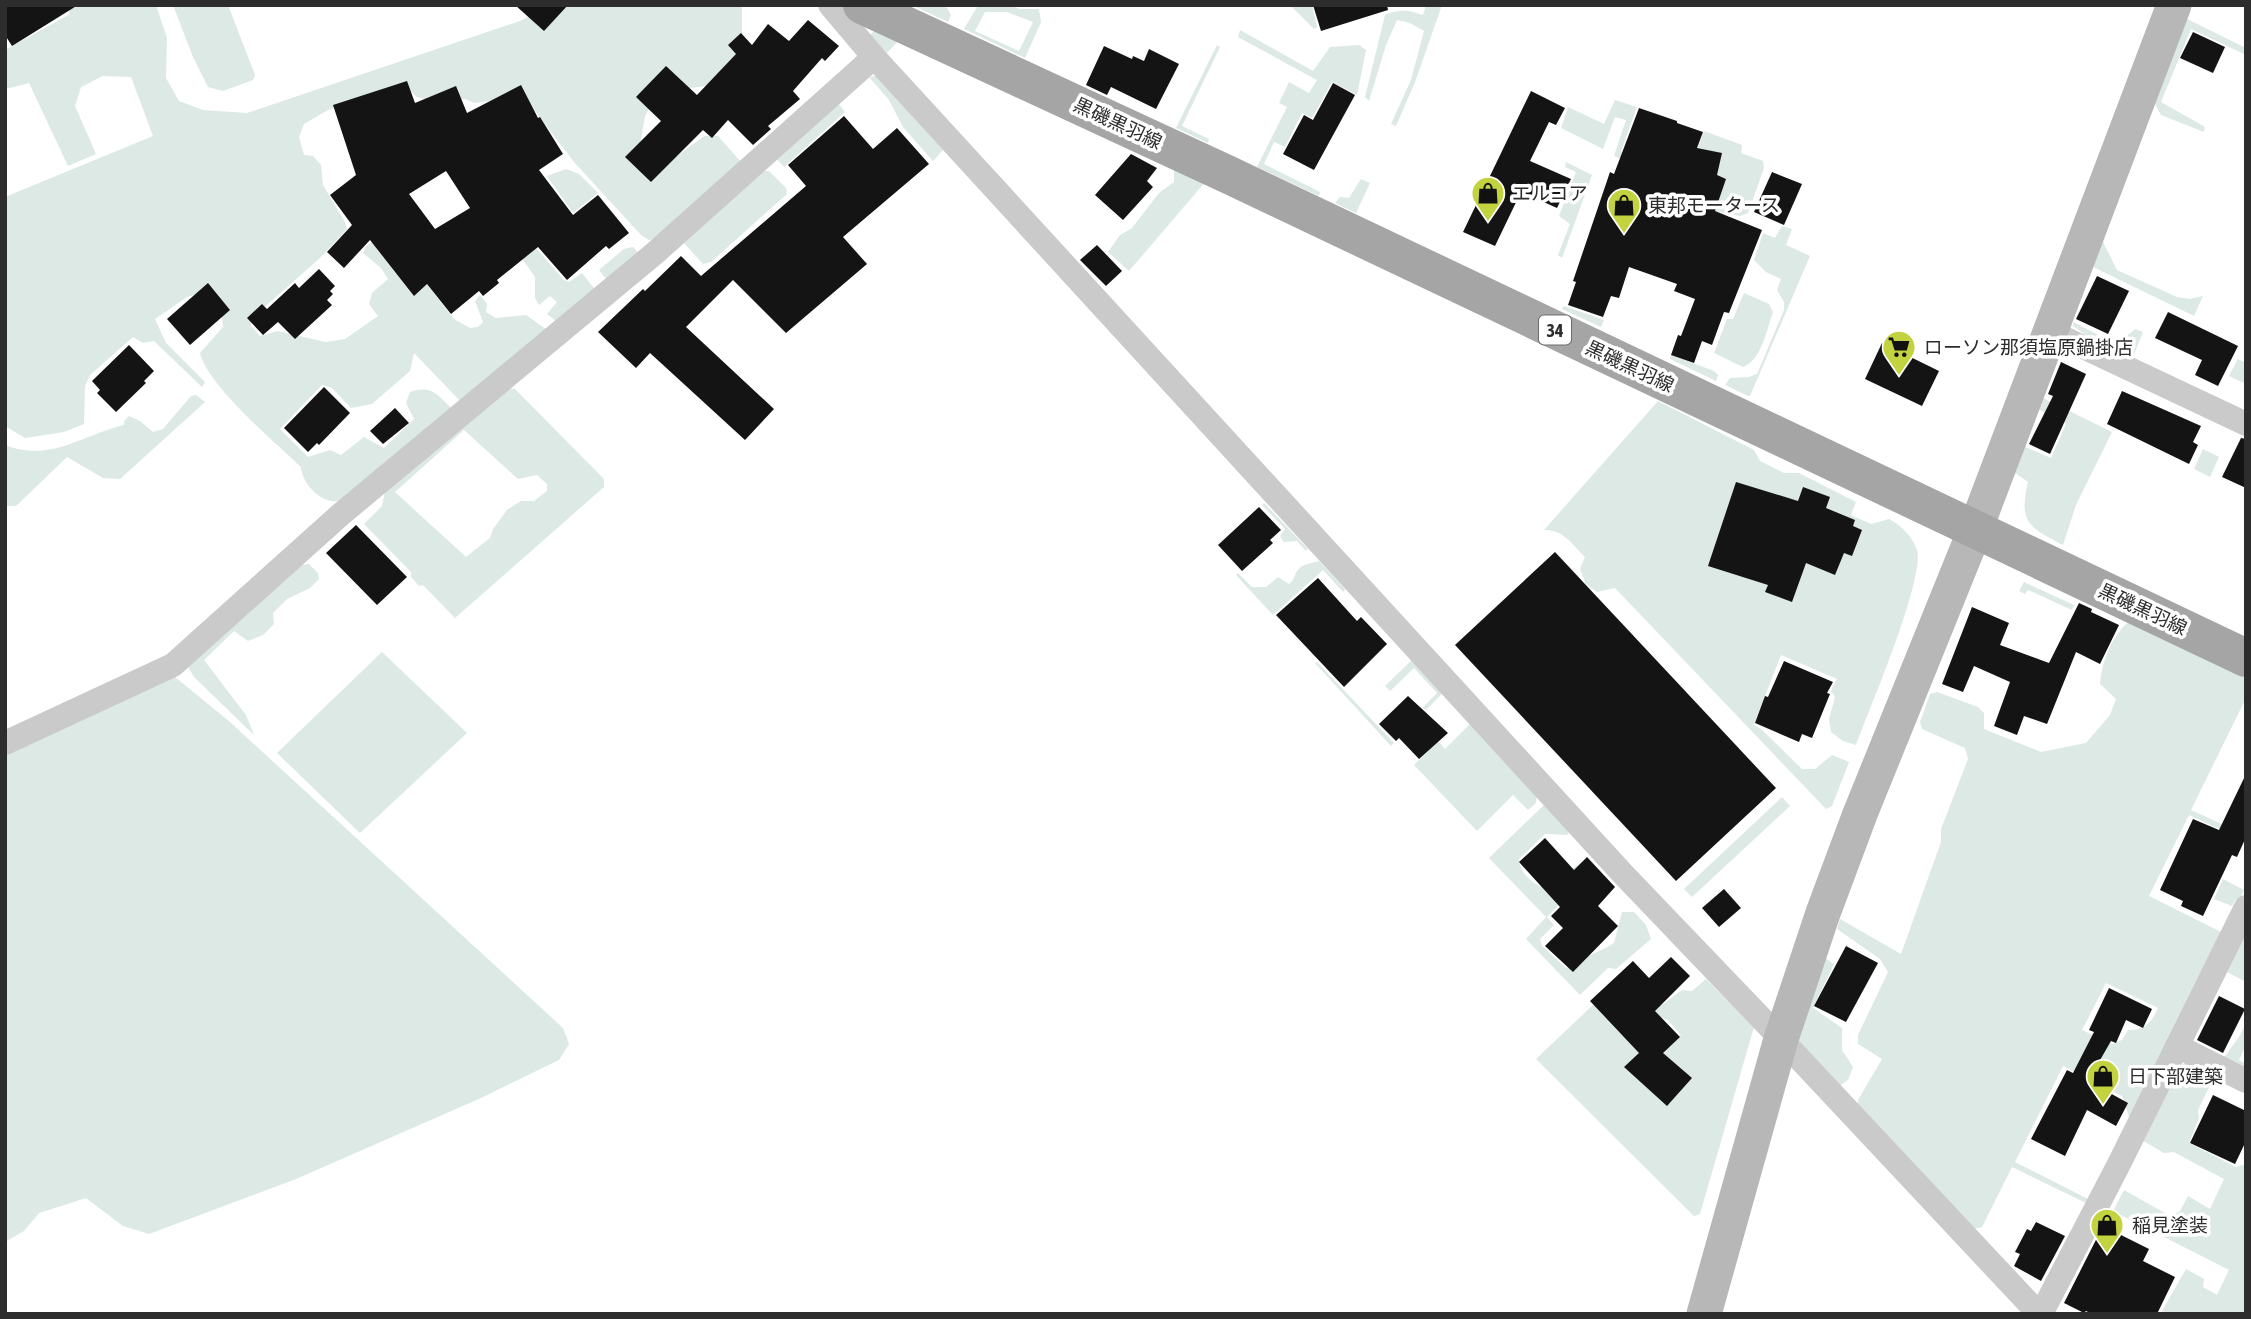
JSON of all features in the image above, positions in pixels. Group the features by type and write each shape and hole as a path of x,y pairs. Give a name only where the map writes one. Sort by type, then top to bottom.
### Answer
{"main road":[{"name":"黒磯黒羽線","path":"862,5 1242,180 2246,658"}],"street":[{"path":"830,5 874,57 1623,874 2040,1314 2246,907"},
{"path":"1704,1314 1781,1038 1860,814 1975,530 2174,5"},
{"path":"5,743 173,665 340,515 655,253 874,57"},
{"path":"2049,331 2246,424"},
{"path":"2177,1046 2246,1081"}],"shaded area":[{"path":"66,5 156,5 167,38 166,78 179,101 203,110 247,113 520,21 552,5 742,5 742,42 730,81 660,91 645,116 639,151 657,171 704,136 718,136 742,163 663,238 649,240 641,235 574,162 531,106 508,99 475,103 465,99 428,100 417,97 404,85 328,110 304,124 299,137 304,155 313,156 321,165 323,185 347,229 320,258 252,318 251,326 260,336 277,331 326,342 345,339 378,316 369,304 372,293 388,279 381,268 363,253 366,246 383,235 454,319 470,328 478,327 483,322 475,301 480,295 487,304 486,312 496,318 526,315 550,332 463,404 414,353 410,371 372,404 351,408 332,388 322,385 280,429 308,457 330,450 341,455 364,437 384,448 414,419 406,403 410,392 424,390 435,393 454,411 342,506 337,501 324,499 313,491 301,467 244,413 206,366 200,353 223,327 221,309 207,291 187,297 155,319 166,343 205,382 202,387 154,341 143,343 133,337 90,375 85,386 84,424 64,432 25,438 5,426 5,197 153,136 131,77 103,76 81,87 75,106 96,154 68,166 29,83 5,89 5,50 70,14"},
{"path":"173,5 228,5 255,75 253,80 223,91 208,87"},
{"path":"939,5 947,8 951,15 948,22 916,7"},
{"path":"1008,5 1020,9 1039,9 1041,22 1025,58 964,29 977,7","holes":["985,12 1007,12 1033,22 1019,51 975,31"]},
{"path":"1290,5 1312,5 1317,27 1314,29"},
{"path":"1426,5 1442,5 1415,82 1396,126 1391,124 1411,80 1424,31 1410,23 1397,20 1386,45 1369,101 1365,97 1385,15 1404,11 1423,15"},
{"path":"2185,18 2246,48 2246,55 2191,29 2161,102 2205,127 2204,132 2161,115 2153,100"},
{"path":"875,30 898,41 887,53 871,39"},
{"path":"1240,30 1313,71 1330,47 1359,45 1366,50 1357,95 1332,82 1312,118 1302,113 1285,147 1274,142 1264,164 1320,192 1319,196 1257,167 1287,107 1279,103 1289,82 1309,93 1317,80 1238,37"},
{"path":"1217,45 1220,47 1182,126 1209,139 1208,143 1176,128"},
{"path":"876,76 943,150 933,161 903,127 889,100 869,77"},
{"path":"1615,100 1637,107 1621,151 1629,162 1614,156 1626,120 1615,117 1603,149 1561,128 1568,107 1604,124"},
{"path":"838,103 845,112 784,167 775,157"},
{"path":"1704,131 1742,145 1741,153 1763,161 1764,168 1748,213 1740,216 1714,211 1726,179 1701,170 1696,153"},
{"path":"1566,162 1592,175 1562,258 1558,255 1570,224 1559,216 1576,172 1565,167"},
{"path":"1177,167 1206,181 1129,271 1108,252 1120,235 1132,228 1159,193 1174,182 1174,171"},
{"path":"566,169 579,174 598,193 573,213 547,176"},
{"path":"758,171 769,171 786,188 787,194 711,262 703,264 684,243"},
{"path":"1361,179 1370,183 1356,213 1335,203 1340,197 1349,198"},
{"path":"1782,226 1792,229 1786,245 1810,256 1748,396 1725,385 1730,378 1757,374 1784,310 1784,302 1777,290 1781,279 1766,272 1754,260 1763,233 1775,238"},
{"path":"501,229 536,248 564,280 569,282 582,273 598,293 560,324 547,314 557,302 550,296 539,305 535,298 535,277"},
{"path":"2100,229 2117,270 2177,297 2190,299 2203,296 2194,316 2089,265"},
{"path":"633,247 642,257 609,283 599,270 624,249"},
{"path":"1744,293 1769,304 1773,312 1759,351 1749,364 1743,367 1714,353 1727,319 1733,319"},
{"path":"1564,306 1604,320 1601,327 1562,309"},
{"path":"2073,322 2105,337 2120,338 2135,329 2143,332 2133,357 2086,335 2073,326"},
{"path":"1671,355 1714,371 1718,375 1716,381 1670,359"},
{"path":"2238,359 2246,363 2246,384 2229,376"},
{"path":"506,388 515,389 604,479 604,487 455,618 423,585 419,586 411,577 411,572 364,524 382,506 385,491","holes":["464,430 518,479 537,475 547,484 547,491 534,501 521,501 507,510 493,529 490,538 466,557 395,492"]},
{"path":"196,395 205,402 120,479 103,478 67,457 16,506 5,506 5,445 37,451 66,446 124,425 129,416 153,432 163,429 191,396"},
{"path":"2043,398 2112,432 2076,505 2063,545 2029,523 2025,507 2028,482 2014,472 2023,446 2051,458 2066,424 2038,409"},
{"path":"1658,401 1754,450 1760,461 1784,473 1799,473 1856,502 1851,515 1871,524 1889,519 1906,532 1917,550 1913,588 1905,615 1856,745 1843,741 1831,732 1829,719 1835,697 1831,691 1837,679 1781,655 1754,725 1802,769 1815,769 1832,755 1849,762 1832,806 1826,809 1615,588 1597,592 1586,584 1580,569 1585,557 1571,542 1557,532 1544,530"},
{"path":"2203,449 2219,457 2210,477 2194,469"},
{"path":"1264,503 1308,549 1306,551 1297,541 1284,542 1280,536 1285,529 1262,505"},
{"path":"1319,561 1345,589 1343,592 1323,570 1273,615 1236,575 1238,573 1252,587 1266,587 1278,577 1289,584 1300,568"},
{"path":"309,564 318,573 319,579 310,588 287,599 273,613 274,624 263,635 248,641 234,631 204,660 246,715 254,735 194,677 188,667 296,566"},
{"path":"2024,582 2074,605 2072,610 2028,590 2025,594 2019,591"},
{"path":"2133,619 2246,670 2246,698 2191,810 2246,835 2246,841 2189,815 2149,896 2223,933 2180,1065 2188,1062 2215,1075 2198,1110 2199,1118 2189,1143 2236,1167 2246,1164 2246,1314 2168,1314 2162,1311 2186,1269 2204,1279 2203,1287 2217,1295 2229,1270 2113,1211 2124,1190 2170,1216 2180,1211 2188,1196 2210,1209 2224,1179 2174,1152 2164,1153 2140,1139 2131,1123 2122,1096 2063,1066 2015,1162 2092,1201 2090,1205 2012,1167 1982,1227 1973,1229 1858,1110 1858,1100 1882,1059 1858,1044 1858,1035 1888,972 1880,959 1837,929 1840,919 1901,954 1941,842 1941,829 1968,759 1965,748 1922,729 1920,722 1930,694 1937,692 1978,707 1984,713 1984,729 2041,752 2086,743 2110,715 2116,699 2100,684 2101,675 2110,647 2126,624","holes":["2106,983 2158,1008 2147,1025 2128,1030 2122,1040 2112,1044 2082,1030"]},
{"path":"382,652 467,733 360,833 277,753"},
{"path":"1412,660 1443,693 1426,710 1422,708 1437,693 1414,668 1390,691 1385,686"},
{"path":"1317,662 1394,743 1391,746 1315,663"},
{"path":"175,677 230,722 563,1028 569,1044 559,1060 481,1098 296,1179 149,1234 123,1226 86,1198 39,1213 24,1231 5,1242 5,747"},
{"path":"1471,723 1537,793 1536,803 1528,810 1513,795 1477,831 1414,765 1438,741 1445,749"},
{"path":"1782,797 1790,806 1692,897 1684,889"},
{"path":"1546,803 1571,830 1567,835 1545,834 1519,859 1525,875 1549,890 1563,875 1582,862 1593,871 1547,917 1554,925 1540,939 1542,946 1566,968 1571,966 1614,943 1622,912 1634,912 1646,925 1651,939 1616,969 1608,968 1580,995 1526,939 1546,917 1489,858"},
{"path":"2223,879 2244,890 2239,901 2236,899 2232,906 2214,899"},
{"path":"2246,923 2246,982 2227,972"},
{"path":"1822,956 1834,964 1813,1008 1842,1028 1842,1050 1853,1067 1848,1080 1839,1086 1802,1050 1797,1033"},
{"path":"1706,979 1754,1027 1700,1214 1694,1216 1536,1059 1594,1004 1650,1064 1681,1035 1668,1020 1644,1012 1657,1001 1662,1005 1682,990 1692,991"},
{"path":"2246,1023 2246,1045 2239,1060 2246,1064 2246,1074 2219,1056 2225,1056"}],"building":[{"path":"5,5 78,5 12,46 5,35"},
{"path":"515,5 568,5 544,31"},
{"path":"1313,5 1387,5 1388,10 1321,31"},
{"path":"808,20 839,46 825,61 822,58 793,91 800,99 768,126 771,129 753,145 728,120 712,138 703,130 651,182 625,157 661,121 636,97 666,66 697,95 736,54 728,45 741,33 752,45 768,24 789,41"},
{"path":"2193,32 2225,47 2213,73 2180,58"},
{"path":"1104,46 1132,59 1133,56 1144,61 1149,49 1179,64 1156,109 1111,87 1107,95 1086,85"},
{"path":"407,81 415,103 456,86 467,113 521,85 538,118 540,117 563,154 539,170 573,215 598,195 629,233 609,249 606,246 567,280 538,247 497,280 499,283 483,296 479,291 451,314 427,284 414,296 370,240 344,268 327,252 352,225 330,195 356,175 333,105","holes":["446,171 470,208 435,229 409,194"]},
{"path":"1333,83 1355,95 1314,170 1283,154 1304,115 1313,120"},
{"path":"1531,91 1565,108 1556,125 1549,122 1530,161 1571,179 1557,208 1521,192 1495,246 1463,232"},
{"path":"1639,108 1703,132 1697,148 1722,153 1717,175 1726,179 1715,211 1762,230 1729,313 1724,312 1712,345 1702,341 1694,363 1671,355 1695,299 1674,291 1677,284 1629,267 1619,298 1611,296 1603,317 1568,305 1576,282 1573,281 1610,172 1614,174"},
{"path":"844,116 873,149 897,128 929,164 843,237 867,264 786,333 733,280 686,327 774,409 745,440 650,353 636,368 598,332 681,256 701,276 806,186 788,165"},
{"path":"1131,154 1157,168 1147,181 1153,187 1123,220 1095,195"},
{"path":"1772,172 1802,184 1784,225 1754,212"},
{"path":"1097,245 1122,271 1106,286 1080,260"},
{"path":"319,269 335,286 330,291 333,294 327,300 332,305 295,339 278,322 263,335 247,318 262,304 267,309 295,283 299,288"},
{"path":"2097,276 2129,291 2108,334 2076,319"},
{"path":"208,283 230,310 190,345 167,319"},
{"path":"2168,312 2238,346 2218,386 2195,375 2202,360 2155,338"},
{"path":"1882,343 1939,371 1922,406 1865,379"},
{"path":"129,345 154,371 144,381 146,383 116,412 97,393 100,390 92,381"},
{"path":"2061,362 2086,374 2050,454 2029,444 2053,396 2048,394"},
{"path":"324,387 350,413 319,445 317,443 308,452 284,428"},
{"path":"2122,391 2201,426 2193,442 2198,445 2189,464 2107,424"},
{"path":"395,408 409,423 383,444 370,431"},
{"path":"2241,438 2246,439 2246,488 2222,477"},
{"path":"1736,482 1798,501 1803,487 1830,497 1826,508 1855,520 1853,526 1862,530 1852,556 1844,553 1835,575 1806,563 1792,602 1765,592 1768,585 1708,566"},
{"path":"1259,507 1281,530 1270,540 1273,543 1242,571 1218,545"},
{"path":"356,525 407,577 377,605 326,553"},
{"path":"1555,552 1776,788 1676,881 1455,645"},
{"path":"1318,578 1357,621 1361,617 1387,644 1344,687 1276,615"},
{"path":"2079,603 2092,609 2091,612 2119,625 2100,664 2076,652 2047,724 2024,716 2017,735 1994,726 2010,682 1974,666 1963,692 1942,684 1972,607 2009,623 2000,645 2049,663"},
{"path":"1784,661 1833,682 1812,738 1802,734 1799,742 1755,723 1765,696 1768,697"},
{"path":"1408,696 1448,733 1419,759 1399,738 1396,741 1379,724"},
{"path":"2246,774 2246,837 2237,857 2232,855 2203,916 2181,906 2183,901 2160,890 2193,819 2219,830"},
{"path":"1545,838 1574,870 1587,857 1615,887 1598,906 1618,926 1573,972 1545,946 1563,928 1551,916 1560,907 1519,862"},
{"path":"1724,889 1741,908 1719,927 1702,908"},
{"path":"1846,946 1878,963 1846,1022 1814,1006"},
{"path":"1671,957 1690,976 1655,1011 1680,1037 1663,1053 1692,1078 1667,1106 1624,1067 1639,1053 1590,1001 1633,961 1649,978"},
{"path":"2109,988 2152,1009 2143,1028 2126,1020 2116,1043 2111,1041 2088,1081 2128,1103 2116,1126 2087,1110 2065,1156 2031,1139 2067,1070 2073,1073 2094,1032 2089,1030"},
{"path":"2219,996 2245,1009 2223,1053 2197,1040"},
{"path":"2213,1095 2246,1111 2246,1141 2235,1164 2190,1143"},
{"path":"2036,1222 2065,1236 2041,1281 2014,1266 2020,1254 2015,1252 2027,1229 2031,1231"},
{"path":"2103,1226 2149,1249 2143,1261 2175,1277 2157,1314 2092,1314 2064,1303"}],"place":[{"name":"エルコア","path":"1488,223"},
{"name":"東邦モータース","path":"1624,235"},
{"name":"ローソン那須塩原鍋掛店","path":"1899,377"},
{"name":"日下部建築","path":"2103,1106"},
{"name":"稲見塗装","path":"2107,1255"}]}
